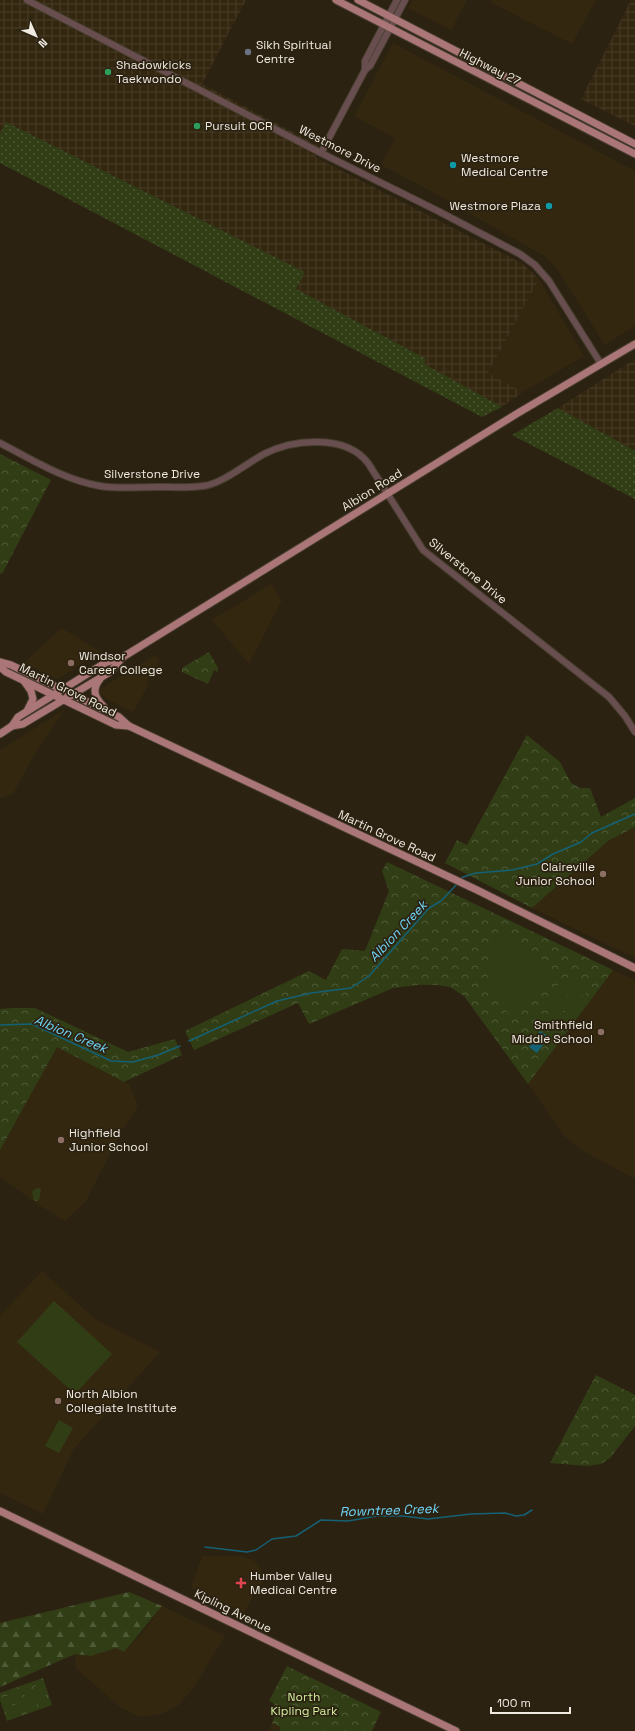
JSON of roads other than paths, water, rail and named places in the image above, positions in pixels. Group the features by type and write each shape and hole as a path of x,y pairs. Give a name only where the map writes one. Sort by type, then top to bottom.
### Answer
{"main road":[{"name":"Highway 27","path":"336,0 635,154"},
{"name":"Highway 27","path":"358,0 635,144"},
{"name":"Albion Road","path":"0,734 12,726 18,717 25,712 105,663 123,657 512,417 635,344"},
{"name":"Albion Road","path":"12,726 23,724 110,672 123,657"},
{"name":"Martin Grove Road","path":"0,662 11,665 72,694 119,717 129,726 454,879 635,968"},
{"name":"Martin Grove Road","path":"0,667 6,672 116,726 129,726"},
{"path":"101,677 94,692 96,699 107,711"},
{"path":"24,681 31,691 33,699 31,706 25,712"},
{"name":"Kipling Avenue","path":"0,1511 456,1731"}],"street":[{"name":"Westmore Drive","path":"27,0 321,153 438,210 520,254 535,265 549,281 601,364"},
{"path":"392,18 397,0"},
{"path":"321,153 365,70 370,66 387,26 405,0"},
{"name":"Silverstone Drive","path":"0,443 77,480 102,486 135,488 209,485 277,448 299,444 335,443 351,448 362,456 368,463 423,550 609,698 625,716 635,732"}],"water":[{"path":"540,1031 549,1037 537,1053 529,1047"}],"waterway":[{"name":"Albion Creek","path":"460,880 463,877 476,873 512,870 537,864 553,854 581,842 592,833 635,814"},
{"name":"Albion Creek","path":"189,1041 277,1001 311,993 351,988 369,976 429,908 441,901 458,883"},
{"name":"Albion Creek","path":"0,1025 32,1024 111,1061 133,1062 158,1055 180,1046"},
{"name":"Rowntree Creek","path":"205,1547 247,1552 256,1550 272,1539 296,1536 321,1520 348,1521 377,1516 403,1516 428,1519 471,1514 505,1513 516,1516 524,1515 532,1510"}],"place":[{"name":"Sikh Spiritual Centre","path":"248,52"},
{"name":"Shadowkicks Taekwondo","path":"108,72"},
{"name":"Pursuit OCR","path":"197,126"},
{"name":"Westmore Medical Centre","path":"453,165"},
{"name":"Westmore Plaza","path":"549,206"},
{"name":"Windsor Career College","path":"71,663"},
{"name":"Claireville Junior School","path":"603,874"},
{"name":"Smithfield Middle School","path":"601,1032"},
{"name":"Highfield Junior School","path":"61,1140"},
{"name":"North Albion Collegiate Institute","path":"58,1401"},
{"name":"Humber Valley Medical Centre","path":"241,1583"}],"park label":[{"name":"North Kipling Park","path":"304,1704"}]}
